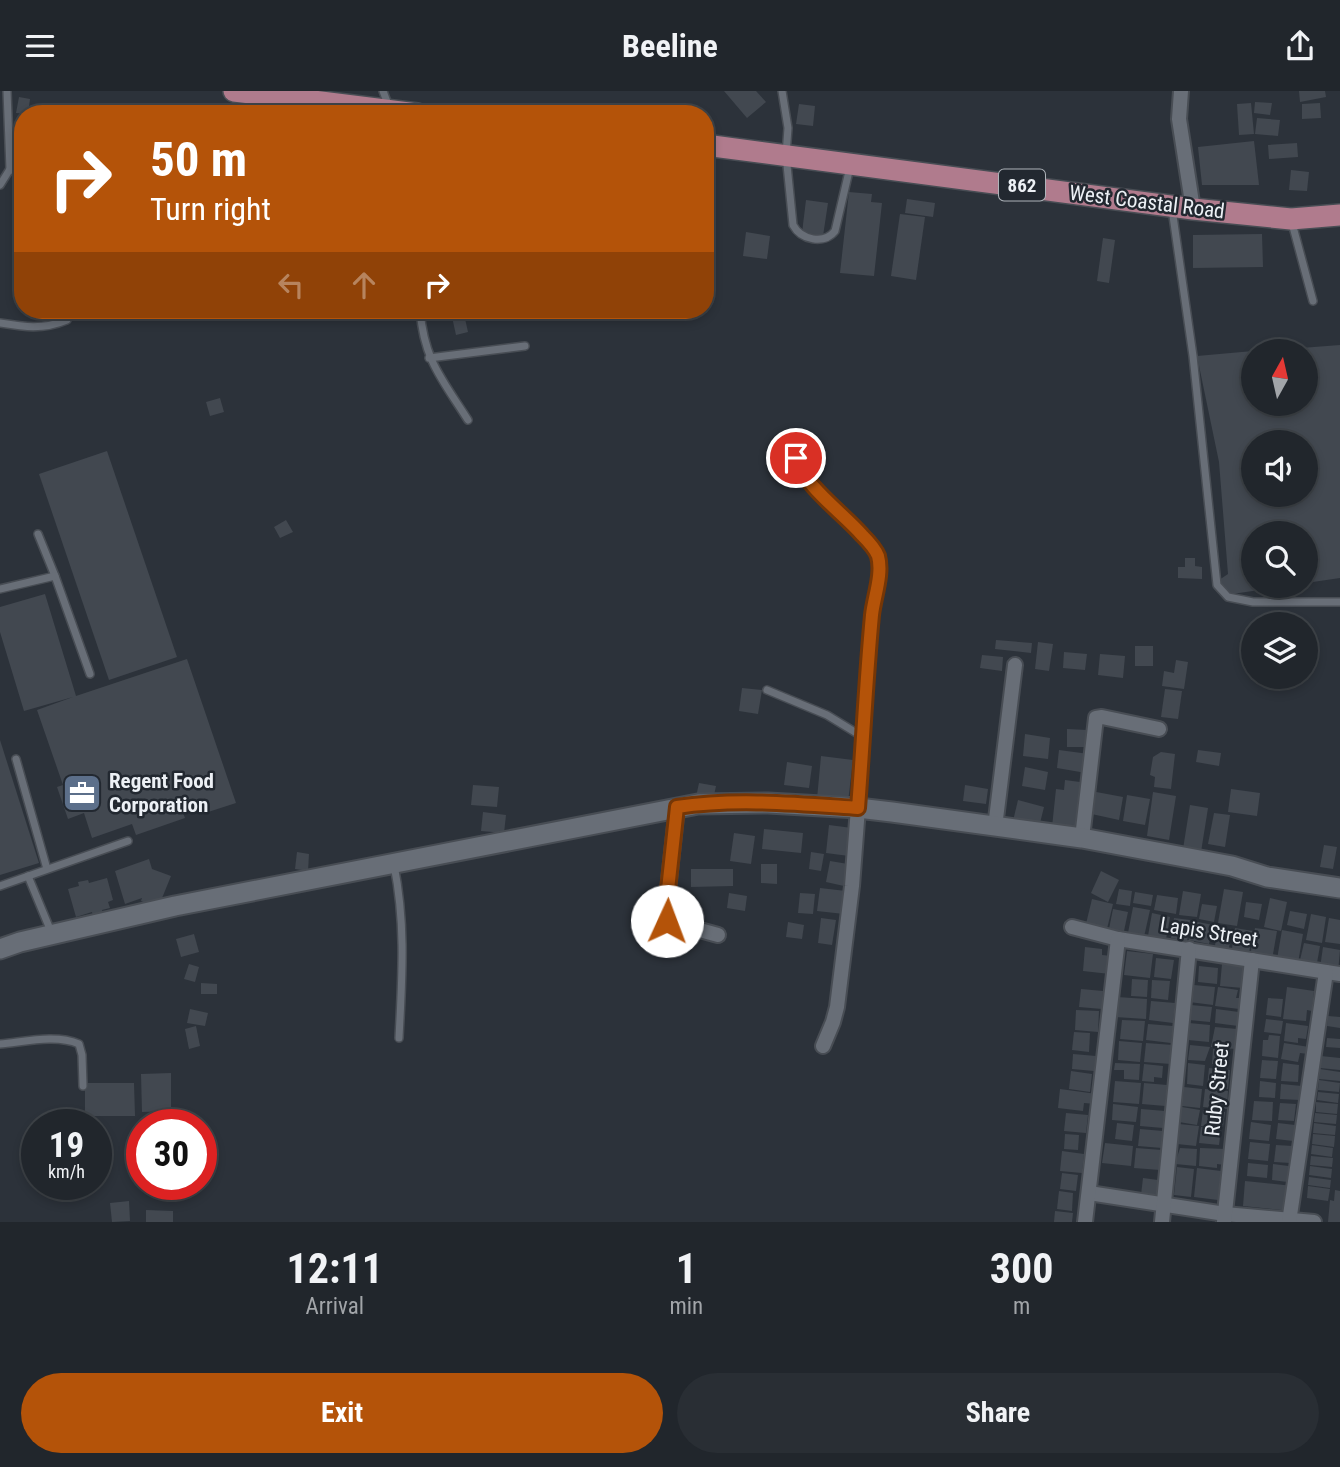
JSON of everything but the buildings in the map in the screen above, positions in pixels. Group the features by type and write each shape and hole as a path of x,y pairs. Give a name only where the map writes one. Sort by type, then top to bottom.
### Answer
{"main road":[{"path":"234,91 290,105"},
{"name":"West Coastal Road","path":"714,146 1291,219 1340,215"}],"street":[{"path":"1181,91 1179,119 1182,207"},
{"path":"995,827 1015,665"},
{"path":"1082,838 1096,718 1159,729"},
{"path":"0,949 175,906 698,804 768,803 858,808 1082,838 1232,866 1267,877 1340,888"},
{"path":"677,807 666,908 667,921 718,935"},
{"path":"823,1046 837,1007 852,886 858,808"},
{"name":"Lapis Street","path":"1072,927 1118,939 1333,973"},
{"path":"1085,1222 1118,939"},
{"path":"1162,1222 1189,949"},
{"name":"Ruby Street","path":"1224,1218 1252,960"},
{"path":"1290,1220 1333,973"},
{"path":"1089,1193 1224,1218 1314,1222"}],"lane":[{"path":"0,184 10,169 7,91"},
{"path":"782,91 788,128 786,155 793,225 797,233 803,237 822,240 829,238 835,231 851,163"},
{"path":"10,169 14,171"},
{"path":"1182,207 1193,356 1216,585 1228,597 1253,603 1340,602"},
{"path":"1291,219 1314,301"},
{"path":"0,323 32,328 52,326 67,319"},
{"path":"421,319 422,336 429,358 468,420"},
{"path":"429,358 525,345"},
{"path":"796,458 800,469 873,546 878,556 858,808"},
{"path":"38,534 90,674"},
{"path":"0,589 55,576"},
{"path":"766,689 827,715 863,737"},
{"path":"16,759 47,869"},
{"path":"0,886 128,841"},
{"path":"394,865 402,902 403,959 399,1038"},
{"path":"27,876 52,935"},
{"path":"0,1044 70,1040 79,1044 83,1086"}],"place":[{"name":"Regent Food Corporation","path":"82,793"}],"route":[{"path":"667,921 665,916 677,807 768,803 858,808 878,556 873,546 813,485 800,469 796,458"}]}
